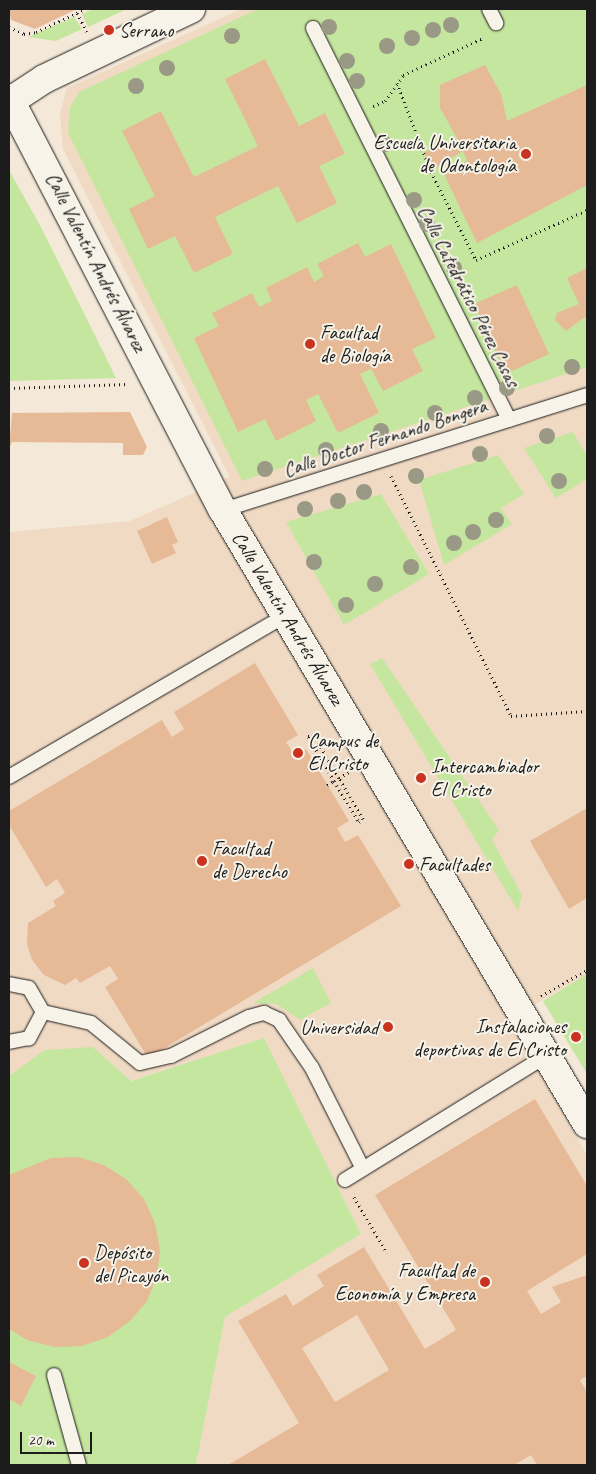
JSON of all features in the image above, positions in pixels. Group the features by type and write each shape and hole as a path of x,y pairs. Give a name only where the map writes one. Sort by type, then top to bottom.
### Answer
{"street":[{"path":"9,100 44,79 191,9"},
{"name":"Calle Valentín Andrés Álvarez","path":"9,100 224,510 587,1124"}],"lane":[{"path":"489,9 496,23"},
{"name":"Calle Catedrático Pérez Casas","path":"313,28 509,420"},
{"name":"Calle Doctor Fernando Bongera","path":"224,510 587,395"},
{"path":"9,777 286,615"},
{"path":"9,984 29,988 42,1012 36,1031 10,1042"},
{"path":"42,1012 91,1023 140,1063 170,1056 248,1017 264,1013 279,1020 312,1068 363,1168"},
{"path":"345,1180 546,1055"},
{"path":"54,1375 79,1465"}],"path":[{"path":"9,26 24,34 36,32 85,9"},
{"path":"356,113 385,101 403,75 483,38"},
{"path":"397,83 431,172 476,260 587,210"},
{"path":"9,388 158,383"},
{"path":"383,460 511,716 587,711"},
{"path":"313,734 339,778 363,819 358,822 308,736 313,734"},
{"path":"339,778 350,772"},
{"path":"327,785 334,781"},
{"path":"559,986 587,970"}],"shaded area":[{"name":"Campus de El Cristo","path":"241,9 587,9 587,974 510,1019 587,1155 587,1465 196,1465 225,1317 361,1234 264,1038 130,1081 93,1047 9,1076 9,532 130,521 230,477 63,149 60,114 67,88"}],"green space":[{"path":"93,9 127,9 88,27 82,14"},
{"path":"258,9 587,9 587,367 242,481 68,133 70,107 79,92"},
{"path":"74,17 82,29 56,41 28,37"},
{"path":"9,170 42,229 116,378 9,381"},
{"path":"573,432 587,456 587,479 556,498 524,448"},
{"path":"498,455 524,494 501,508 512,524 444,565 419,480"},
{"path":"381,494 429,574 344,625 286,522"},
{"path":"382,658 499,830 492,840 522,895 518,911 370,664"},
{"path":"313,968 331,1003 300,1020 277,1004 253,1003"},
{"name":"Instalaciones deportivas de El Cristo","path":"587,974 587,1074 543,1001"},
{"path":"264,1038 361,1234 225,1317 196,1465 9,1465 9,1076 45,1050 93,1047 131,1081"}],"building":[{"path":"9,9 77,9 35,29 11,20"},
{"path":"265,59 299,126 325,113 345,154 319,166 337,203 297,223 278,186 215,217 233,254 194,273 175,236 148,249 129,209 155,196 122,131 161,111 194,177 258,146 225,79"},
{"name":"Escuela Universitaria de Odontología","path":"485,65 501,94 507,121 587,85 587,185 477,243 443,172 467,161 463,151 432,170 424,152 458,140 440,108 440,85"},
{"name":"Facultad de Biología","path":"358,243 365,257 391,244 436,338 412,349 423,371 383,391 371,369 360,374 379,413 338,433 318,394 306,400 316,421 276,441 265,419 238,432 194,338 219,326 212,313 252,293 259,307 272,301 266,288 307,267 314,282 324,276 317,264"},
{"path":"587,268 587,323 585,317 566,331 555,320 557,313 579,304 567,278"},
{"path":"517,285 549,354 506,374 474,304"},
{"path":"130,412 147,447 143,455 123,455 123,443 12,442 9,449 12,413"},
{"path":"167,517 178,542 172,545 176,553 152,564 137,531"},
{"name":"Facultad de Derecho","path":"255,663 298,735 286,742 295,756 306,749 349,821 337,828 345,842 358,835 401,906 148,1058 105,987 118,979 110,966 80,983 76,978 65,985 44,975 32,960 27,944 28,923 56,906 53,901 65,893 57,879 46,887 9,825 9,811 162,720 172,737 184,729 174,712"},
{"path":"587,808 587,898 569,909 530,841"},
{"name":"Facultad de Economía y Empresa","path":"535,1099 587,1186 587,1254 527,1291 541,1314 561,1302 552,1287 587,1275 587,1376 580,1380 587,1392 587,1465 537,1465 531,1455 514,1465 228,1465 299,1423 238,1321 286,1294 293,1306 324,1286 317,1275 364,1247 425,1349 456,1330 375,1195","holes":["357,1315 389,1370 335,1402 302,1348"]},
{"name":"Depósito del Picayón","path":"78,1157 104,1165 126,1179 144,1199 155,1223 160,1250 157,1276 147,1301 130,1321 108,1337 82,1346 54,1347 27,1340 9,1329 9,1175 51,1158"},
{"path":"9,1362 36,1376 21,1406 9,1399"}],"place":[{"name":"Serrano","path":"109,30"},
{"name":"Escuela Universitaria de Odontología","path":"526,154"},
{"name":"Facultad de Biología","path":"310,344"},
{"name":"Campus de El Cristo","path":"298,753"},
{"name":"Intercambiador El Cristo","path":"421,778"},
{"name":"Facultad de Derecho","path":"202,861"},
{"name":"Facultades","path":"409,864"},
{"name":"Universidad","path":"388,1027"},
{"name":"Instalaciones deportivas de El Cristo","path":"576,1037"},
{"name":"Depósito del Picayón","path":"84,1263"},
{"name":"Facultad de Economía y Empresa","path":"485,1282"}]}
